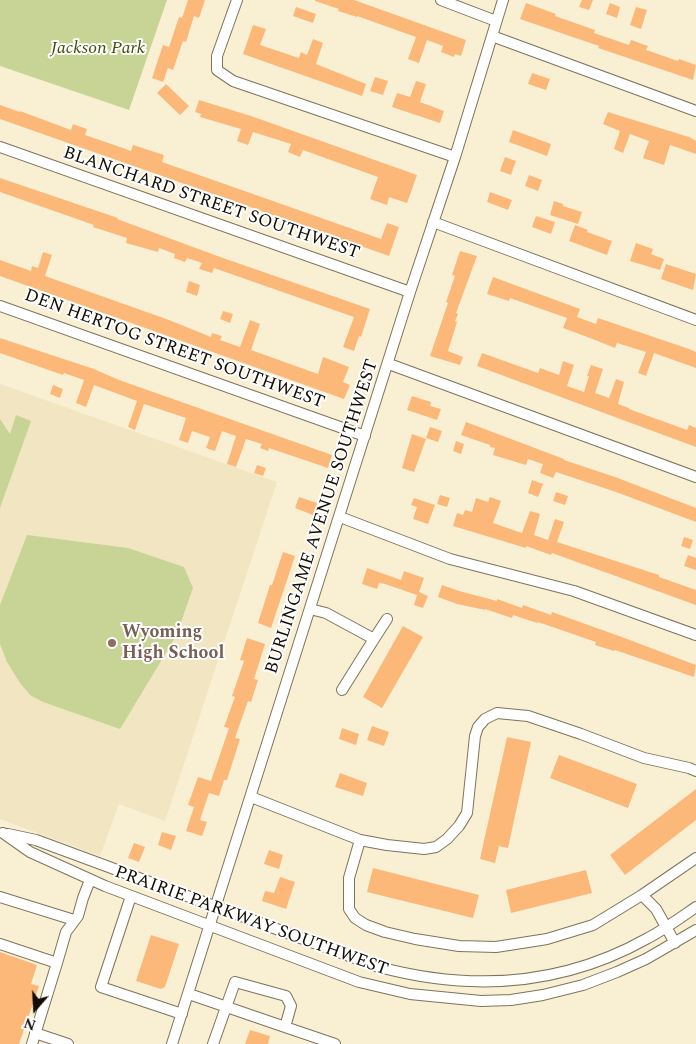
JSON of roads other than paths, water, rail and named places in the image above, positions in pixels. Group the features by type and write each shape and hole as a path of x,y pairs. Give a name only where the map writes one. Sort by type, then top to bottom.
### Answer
{"street":[{"path":"237,0 217,56 217,70 233,81 456,156"},
{"path":"441,0 496,21"},
{"name":"BURLINGAME AVENUE SOUTHWEST","path":"172,1044 389,364 410,292 456,156 503,0"},
{"path":"492,36 696,111"},
{"name":"BLANCHARD STREET SOUTHWEST","path":"0,147 410,292"},
{"path":"433,222 696,320"},
{"name":"DEN HERTOG STREET SOUTHWEST","path":"0,306 365,436"},
{"path":"389,364 696,477"},
{"path":"340,517 450,559 574,591 696,635"},
{"path":"310,610 326,613 374,639"},
{"path":"342,690 387,619"},
{"path":"251,797 360,840 424,849 436,847 448,839 467,813 474,757 474,736 478,727 485,719 497,713 528,716 644,758 696,771"},
{"name":"PRAIRIE PARKWAY SOUTHWEST","path":"1,836 36,840 379,967 405,974 446,981 488,982 522,980 569,970 607,958 648,939 696,907"},
{"name":"PRAIRIE PARKWAY SOUTHWEST","path":"1,836 90,880 131,896 359,982 410,994 481,1002 543,995 583,985 646,959 696,930"},
{"path":"360,840 349,878 349,909 355,918 366,925 385,932 459,946 496,947 547,939 593,925 642,895 696,858"},
{"path":"32,1044 66,932 79,914 82,898 90,880"},
{"path":"642,895 656,909 675,942"},
{"path":"131,896 101,987 182,1014"},
{"path":"0,897 74,920"},
{"path":"0,944 57,963"},
{"path":"214,1044 235,982 286,996 290,1006 285,1027"},
{"path":"189,994 335,1044"},
{"path":"35,1033 68,1044"}],"place":[{"name":"Wyoming High School","path":"112,643"}],"park label":[{"name":"Jackson Park","path":"98,49"}]}
